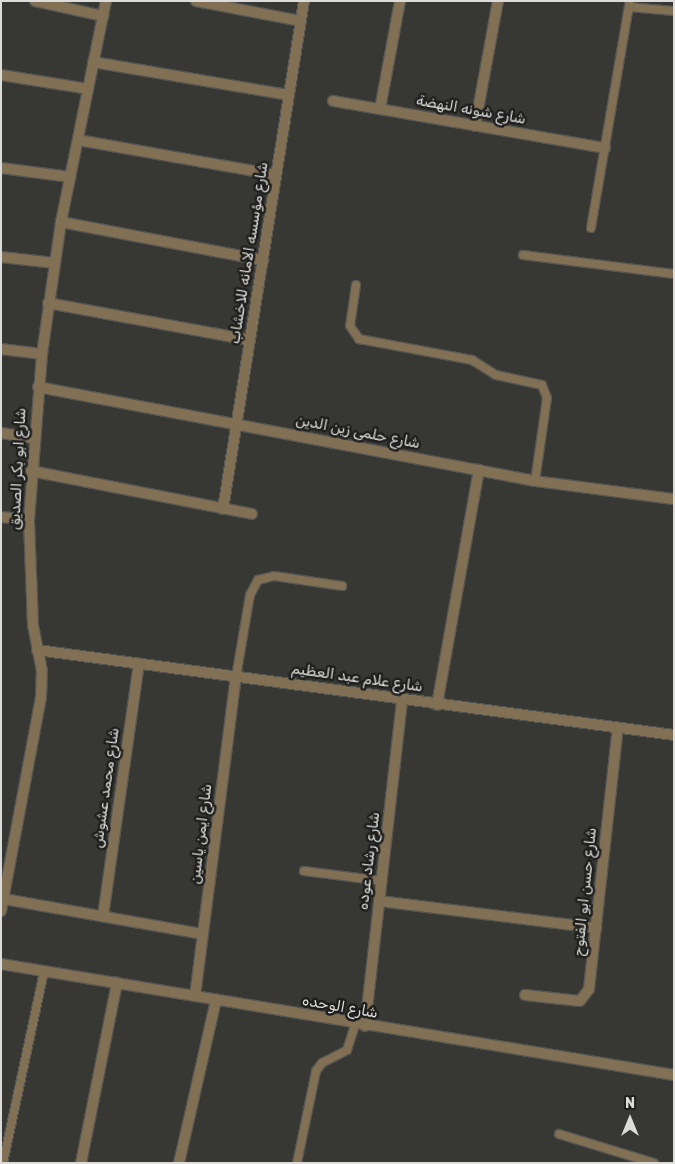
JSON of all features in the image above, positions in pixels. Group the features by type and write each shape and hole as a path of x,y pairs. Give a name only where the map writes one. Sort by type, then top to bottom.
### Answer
{"street":[{"path":"35,1 103,16"},
{"name":"شارع ابو بكر الصديق","path":"1,911 41,697 29,520 33,438 38,386 48,303 61,222 106,1"},
{"path":"196,1 218,3 301,21"},
{"name":"شارع مؤسسه الامانه للاخشاب","path":"223,509 304,1"},
{"path":"380,109 400,1"},
{"path":"475,126 498,1"},
{"path":"93,62 289,95"},
{"path":"1,75 88,89"},
{"name":"شارع شونه النهضة","path":"333,101 605,148"},
{"path":"78,140 276,175"},
{"path":"1,168 70,177"},
{"path":"61,222 263,260"},
{"path":"1,257 55,263"},
{"path":"48,303 250,340"},
{"path":"1,348 42,354"},
{"name":"شارع حلمى زين الدين","path":"38,386 535,482 674,499"},
{"path":"1,433 33,438"},
{"path":"437,704 479,470"},
{"path":"31,472 252,514"},
{"path":"1,517 29,520"},
{"name":"شارع علام عبد العظيم","path":"37,650 674,735"},
{"name":"شارع محمد عشوش","path":"104,916 139,664"},
{"name":"شارع ايمن ياسين","path":"196,996 236,677"},
{"name":"شارع رشاد عوده","path":"360,1026 382,881 402,700"},
{"name":"شارع حسن ابو الفتوح","path":"525,995 572,1001 586,996 596,928 618,728"},
{"path":"4,899 203,934"},
{"path":"379,901 596,928"},
{"name":"شارع الوحده","path":"1,964 196,996 360,1026 674,1075"},
{"path":"81,1163 117,983"},
{"path":"179,1163 216,1000"}],"lane":[{"path":"591,228 629,4 674,11"},
{"path":"523,256 674,274"},
{"path":"356,285 350,326 358,339 472,360 496,375 542,385 546,398 535,482"},
{"path":"236,677 250,595 258,580 269,576 342,586"},
{"path":"304,871 382,881"},
{"path":"3,1163 44,971"},
{"path":"297,1163 316,1071 322,1063 347,1050 360,1026"},
{"path":"559,1134 654,1163"}]}
